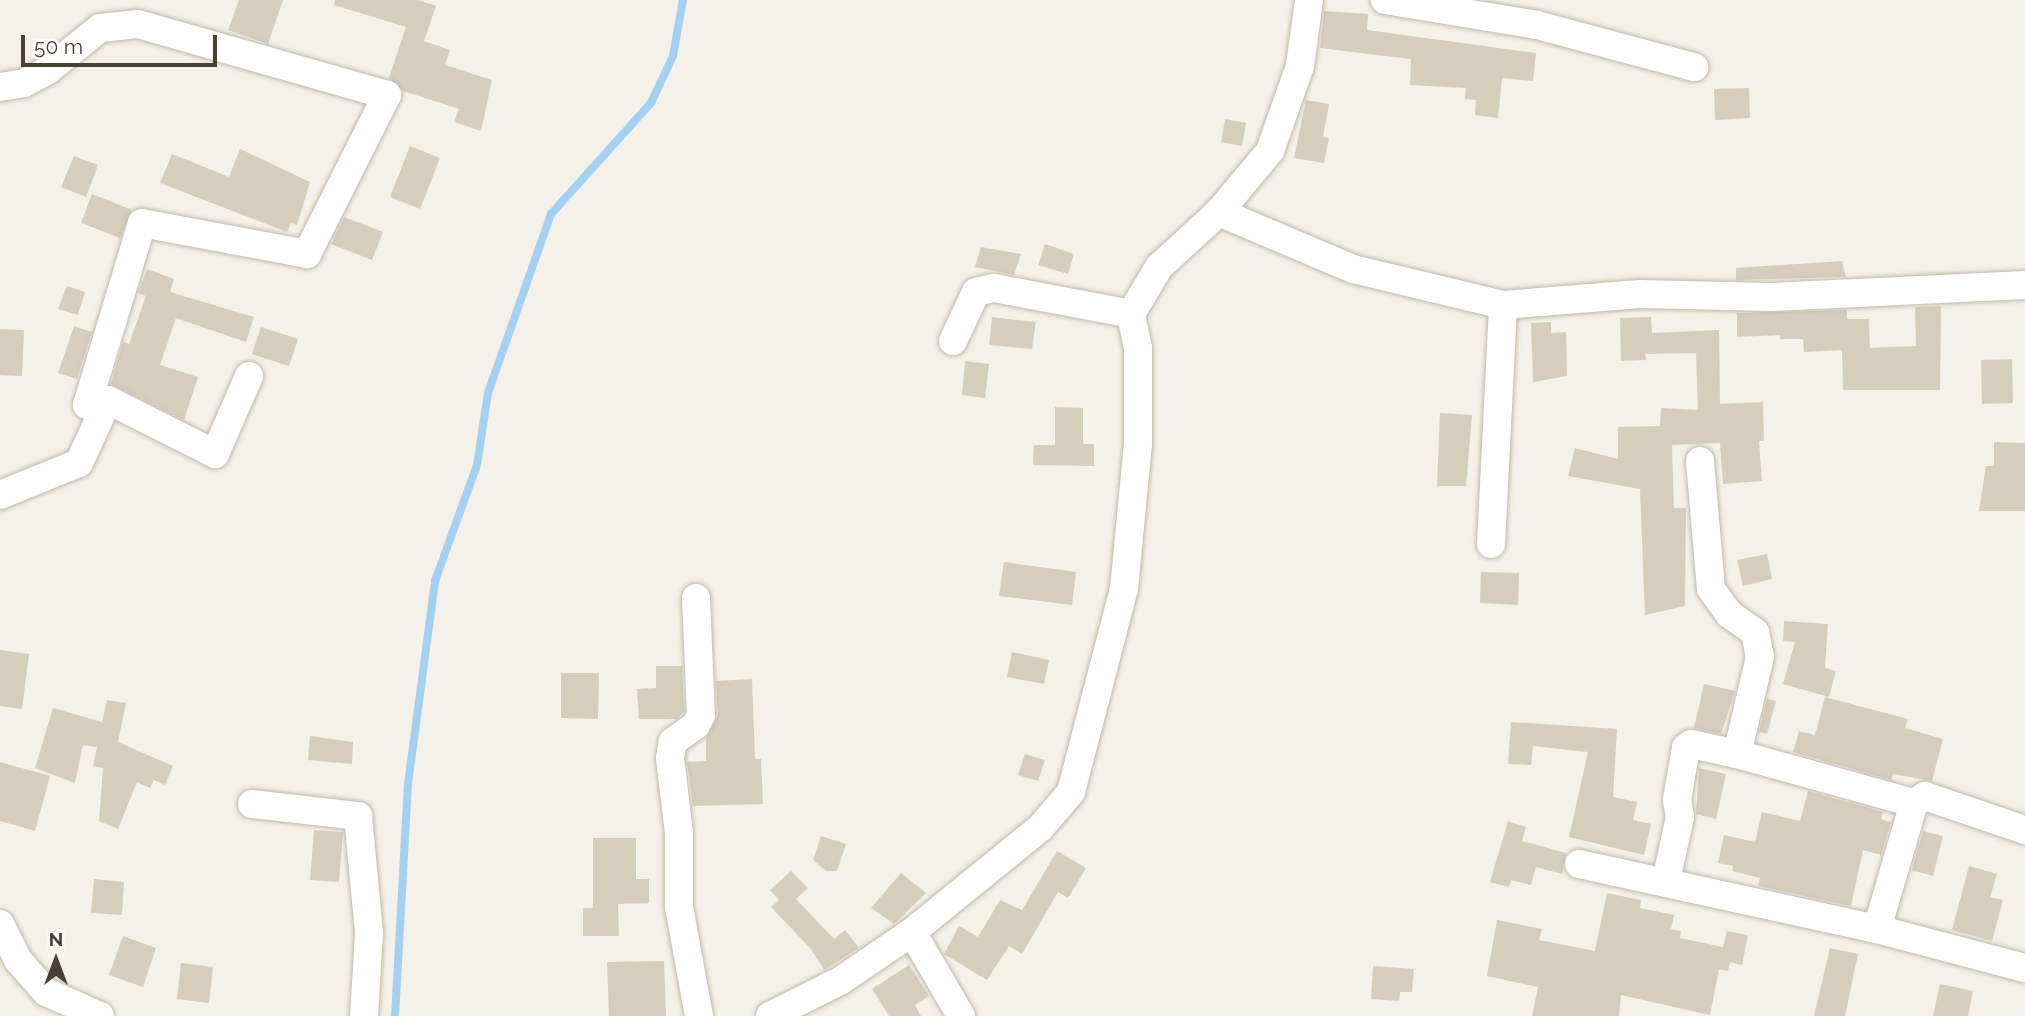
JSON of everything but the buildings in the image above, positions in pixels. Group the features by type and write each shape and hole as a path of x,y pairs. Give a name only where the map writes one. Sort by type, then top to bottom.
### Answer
{"street":[{"path":"771,1016 840,981 912,932 1041,827 1071,792 1124,589 1138,443 1138,348 1131,314 1159,267 1219,212 1270,152 1300,66 1309,0"},
{"path":"1385,0 1537,25 1694,67"},
{"path":"0,87 24,83 48,70 100,28 138,24 387,96 307,254 142,223 87,405 108,400 215,454 249,376"},
{"path":"1219,212 1353,270 1503,305 1640,294 1771,297 2025,285"},
{"path":"953,341 976,292 994,288 1131,314"},
{"path":"1491,544 1503,305"},
{"path":"0,495 79,463 108,400"},
{"path":"1700,461 1712,589 1729,614 1755,632 1760,657 1737,754"},
{"path":"696,598 701,715 696,725 673,742 670,758 679,833 679,907 699,1016"},
{"path":"1666,881 1680,817 1677,800 1686,748 1691,744 1914,803"},
{"path":"1877,929 1914,803 1925,796 2025,830"},
{"path":"252,804 358,816 369,933 364,1016"},
{"path":"1579,864 1877,929 2025,968"},
{"path":"0,924 18,960 46,992 100,1016"},
{"path":"912,932 961,1016"}],"waterway":[{"path":"395,1016 408,784 435,581 477,465 488,393 551,214 651,103 673,56 683,0"}]}
